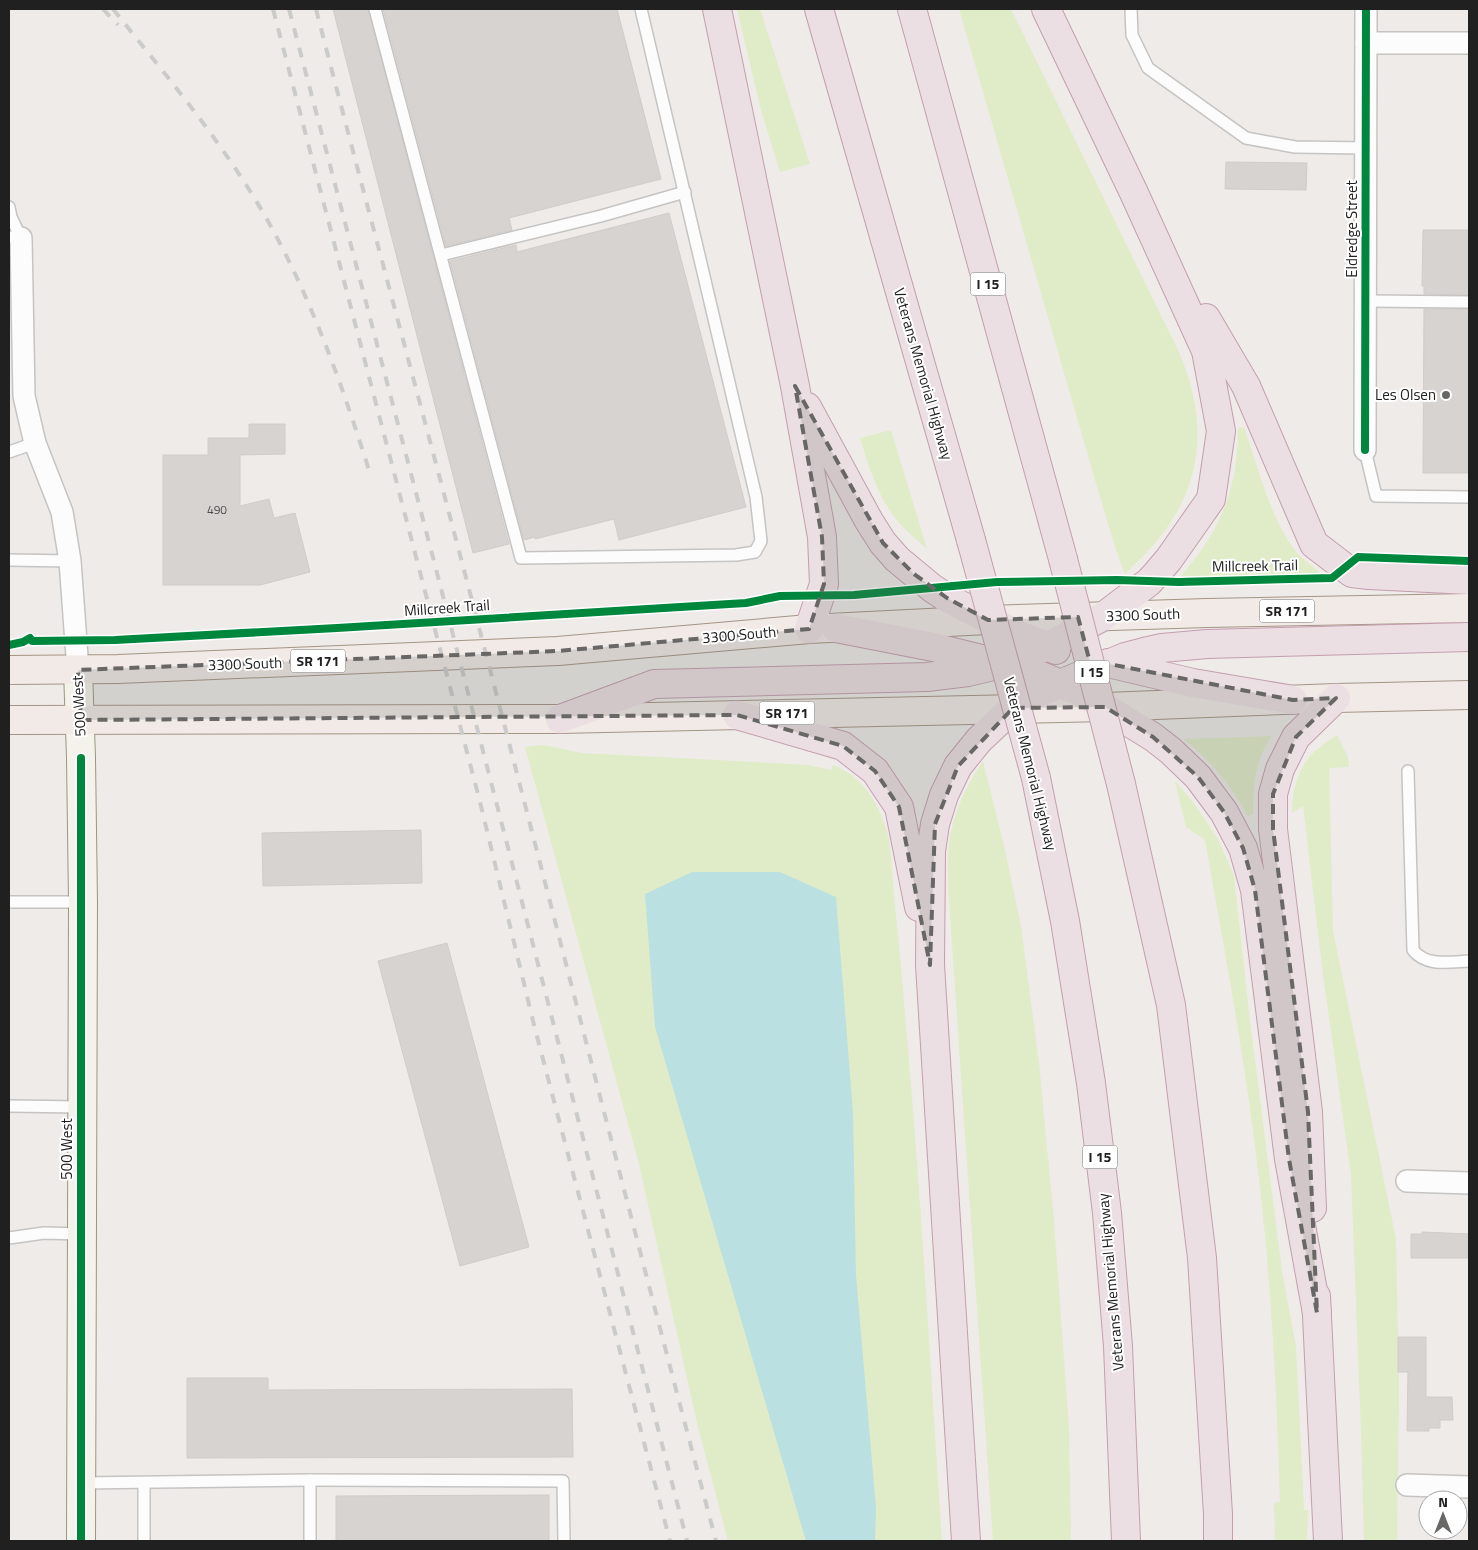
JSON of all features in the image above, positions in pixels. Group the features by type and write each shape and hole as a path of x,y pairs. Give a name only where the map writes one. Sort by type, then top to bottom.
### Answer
{"highway":[{"path":"717,9 795,386 822,537 824,584 809,629"},
{"name":"Veterans Memorial Highway","path":"818,9 971,540 1036,778 1070,949 1091,1083 1107,1213 1118,1346 1126,1541"},
{"name":"I 15","path":"912,9 1064,559 1122,784 1171,1005 1202,1258 1218,1514 1218,1541"},
{"path":"560,719 654,684 927,677 968,672 1002,664 1046,647 1104,616 1149,582 1169,559 1211,499 1221,431 1206,351 1134,193 1046,9"},
{"path":"1134,193 1246,386 1314,544 1352,573 1469,580"},
{"path":"795,386 869,522 883,543 897,559 932,588 988,620 1046,647 1109,664 1193,683 1293,700"},
{"path":"836,628 1002,664 1060,683 1080,692 1153,737 1171,751 1198,778 1224,812 1243,848 1255,890 1289,1159 1317,1313"},
{"path":"966,1541 930,964 931,851 934,824 944,795 958,766 973,746 1013,708 1031,696 1060,683 1144,652 1162,648 1207,644 1469,637"},
{"path":"1328,1541 1308,1112 1273,829 1273,794 1280,769 1296,737 1336,698"},
{"path":"737,715 843,746 875,771 898,808 930,964"}],"main road":[{"name":"3300 South","path":"9,670 78,670 558,651 809,629 988,620 1469,608"},
{"name":"500 West","path":"78,670 83,902 80,1234 81,1541"},
{"name":"SR 171","path":"9,720 560,719 1105,707 1469,695"}],"street":[{"name":"Eldredge Street","path":"1365,450 1366,9"},
{"path":"1366,43 1469,43"},
{"name":"500 West","path":"15,237 24,396 35,443 62,512 70,561 78,670"},
{"path":"1407,1181 1469,1183"},
{"path":"1407,1485 1469,1487"}],"lane":[{"path":"375,9 521,558 736,555 755,552 761,541 756,497 642,9"},
{"path":"1131,9 1132,35 1148,68 1246,138 1295,147 1366,148"},
{"path":"441,256 602,216 685,192"},
{"path":"9,207 15,237"},
{"path":"1366,300 1469,302"},
{"path":"9,452 35,443"},
{"path":"1365,450 1376,496 1469,497"},
{"path":"9,560 70,561"},
{"path":"1408,770 1413,950 1418,956 1434,962 1469,961"},
{"path":"9,902 83,902"},
{"path":"9,1106 81,1107"},
{"path":"9,1238 44,1233 80,1234"},
{"path":"81,1483 310,1480 563,1481 564,1541"},
{"path":"310,1480 310,1541"},
{"path":"144,1483 144,1541"}],"highlighted area":[{"path":"795,386 883,543 914,574 947,598 988,620 1078,617 1092,670 1109,664 1293,700 1336,698 1296,737 1273,794 1273,829 1308,1112 1317,1313 1289,1159 1255,890 1243,848 1224,812 1198,777 1153,737 1105,707 1013,708 958,766 935,824 930,965 899,807 875,771 843,746 737,715 81,720 78,670 558,651 809,629 824,584 822,537"}],"green space":[{"path":"737,9 760,9 810,164 780,172 761,110"},
{"path":"959,9 1011,9 1179,352 1188,377 1194,401 1197,448 1193,471 1186,493 1175,515 1156,542 1125,574 1095,480"},
{"path":"1244,427 1271,506 1285,536 1297,553 1323,575 1180,577 1206,543 1224,508 1235,471 1238,428"},
{"path":"891,430 927,549 903,527 889,510 874,480 860,438"},
{"path":"1337,735 1348,757 1349,767 1329,768 1333,931 1396,1239 1399,1390 1397,1541 1364,1541 1351,1175 1322,967 1303,806 1292,813 1295,785 1303,766 1313,753"},
{"path":"1271,736 1258,764 1254,783 1253,814 1248,816 1220,774 1183,739"},
{"path":"544,745 582,753 809,765 831,770 833,765 853,776 868,792 879,810 887,831 890,846 903,985 921,1212 942,1541 728,1541 698,1427 638,1160 525,747"},
{"path":"983,761 1021,926 1039,1063 1054,1221 1069,1428 1071,1541 993,1541 948,886 949,845 953,822 964,795"},
{"path":"1175,781 1193,802 1218,839 1234,876 1250,1021 1282,1271 1296,1347 1304,1510 1308,1510 1307,1541 1275,1541 1274,1503 1280,1502 1276,1387 1268,1272 1256,1151 1236,1017 1205,840 1186,827"}],"water":[{"path":"692,872 780,872 836,897 853,1112 856,1275 876,1508 875,1541 806,1541 655,1027 645,894"}],"building":[{"path":"333,9 368,9 509,544 473,553"},
{"path":"383,9 617,9 661,179 509,218 512,230 446,246"},
{"path":"1226,162 1307,163 1306,190 1225,189"},
{"path":"669,213 746,507 619,540 614,519 535,539 535,537 524,540 450,261 516,245 517,252"},
{"path":"1423,230 1469,230 1469,295 1424,294 1424,286 1422,286"},
{"name":"Les Olsen","path":"1424,309 1469,309 1469,473 1423,473"},
{"path":"249,424 285,424 285,454 240,455 240,506 269,499 274,518 295,513 310,572 260,585 163,585 163,455 208,455 208,438 249,438"},
{"path":"421,830 422,883 263,886 262,833"},
{"path":"447,943 529,1247 460,1266 378,961"},
{"path":"1422,1232 1469,1234 1469,1258 1411,1258 1411,1234 1422,1234"},
{"path":"1398,1337 1426,1337 1426,1397 1452,1397 1453,1420 1440,1420 1440,1428 1429,1428 1429,1431 1407,1431 1408,1372 1398,1372"},
{"path":"187,1378 268,1378 268,1390 572,1389 573,1457 187,1458"},
{"path":"549,1495 549,1541 336,1541 336,1496"}],"railway":[{"path":"103,9 118,25"},
{"path":"113,9 215,140 269,223 300,283 326,346 370,473"},
{"path":"273,9 480,802 535,1029 670,1541"},
{"path":"289,9 687,1541"},
{"path":"316,9 716,1541"}],"cycle path":[{"path":"1365,450 1366,9"},
{"name":"Millcreek Trail","path":"9,645 23,642 30,638 32,641 115,640 337,628 746,603 780,596 854,595 997,582 1117,580 1179,582 1332,578 1358,557 1469,561"},
{"path":"81,758 81,1541"}],"place":[{"name":"Les Olsen","path":"1446,395"}]}
